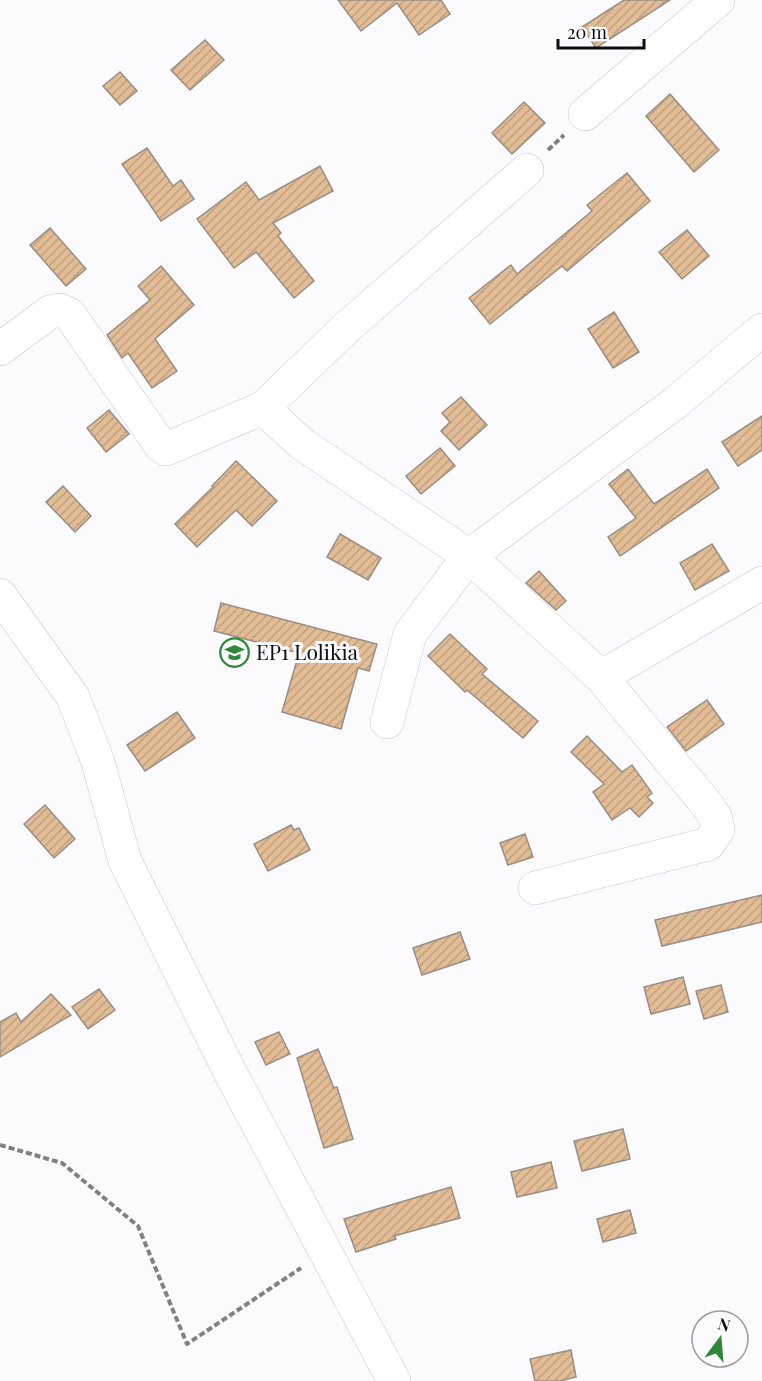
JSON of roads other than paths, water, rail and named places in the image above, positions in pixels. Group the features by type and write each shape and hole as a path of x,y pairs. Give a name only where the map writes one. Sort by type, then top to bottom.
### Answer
{"street":[{"path":"585,114 718,0"},
{"path":"0,349 50,312 60,310 70,315 161,446 166,449 263,408 345,329 527,170"},
{"path":"387,722 410,634 469,556 675,403 762,330"},
{"path":"263,408 302,444 469,556 601,677 708,806 716,819 718,830 708,844 535,888"},
{"path":"601,677 762,583"},
{"path":"0,595 73,697 98,762 125,861 230,1072 394,1381"}],"place":[{"name":"EP1 Lolikia","path":"235,653"}]}
